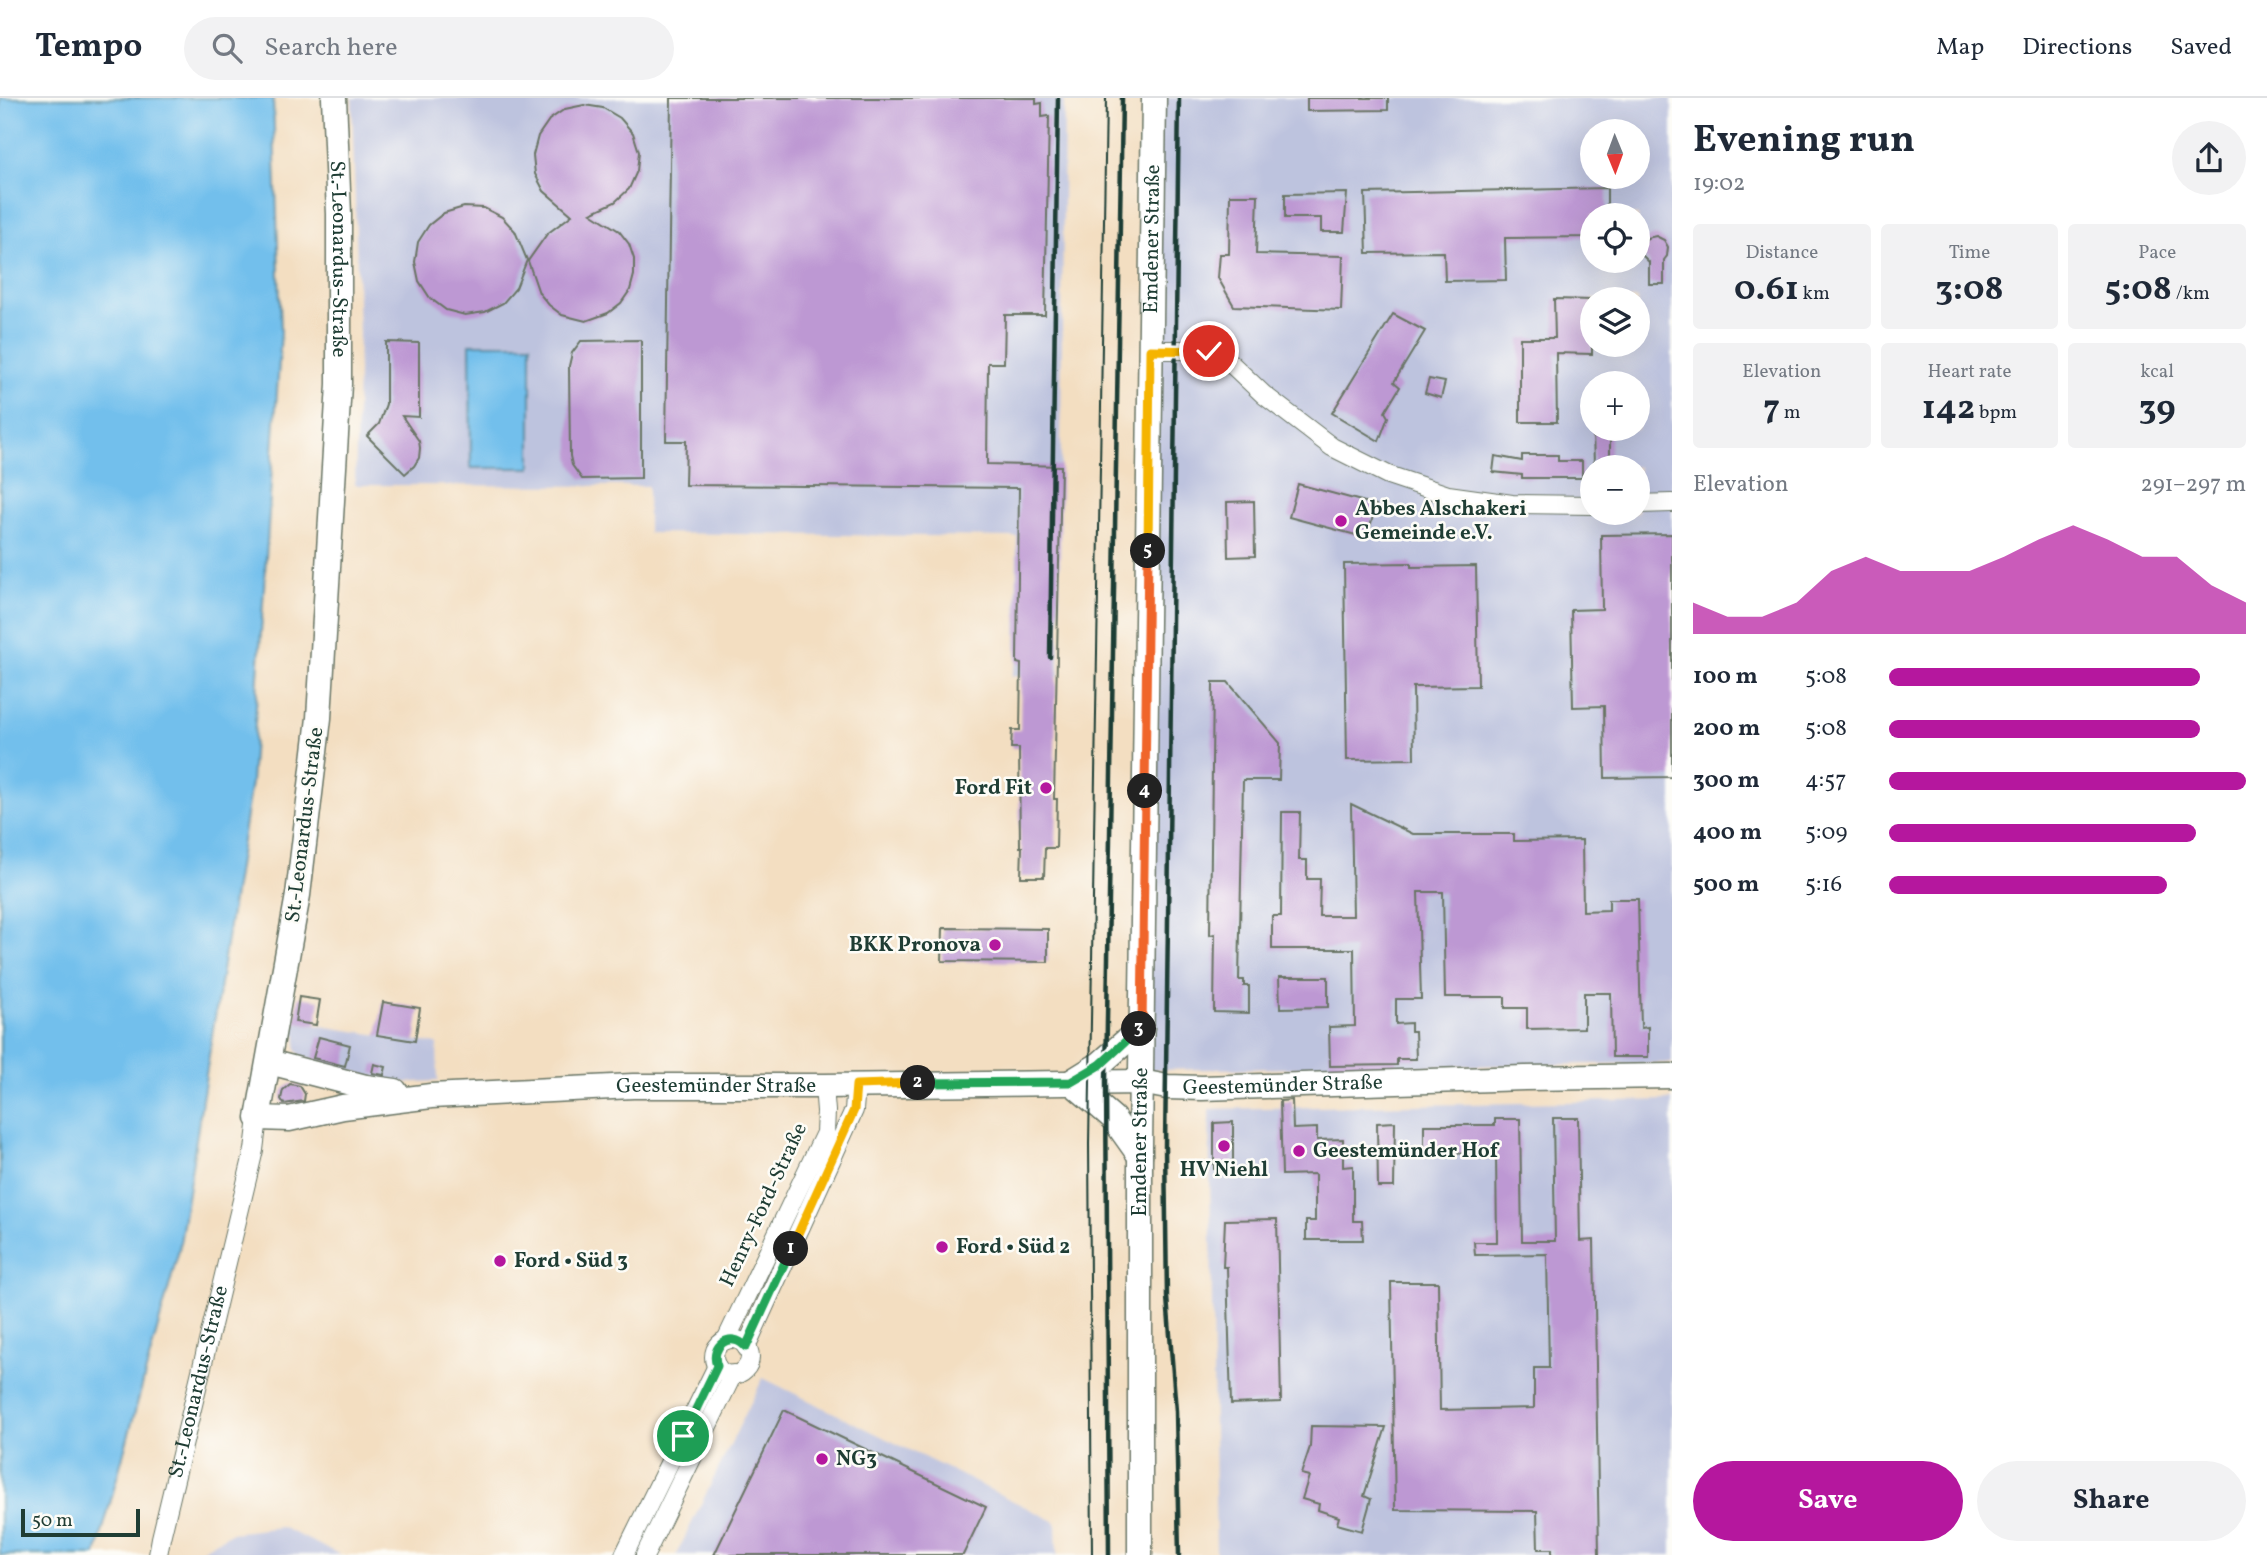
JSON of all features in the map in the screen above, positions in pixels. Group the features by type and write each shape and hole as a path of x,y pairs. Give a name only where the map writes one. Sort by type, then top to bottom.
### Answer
{"street":[{"name":"St.-Leonardus-Straße","path":"153,1555 159,1546 254,1150 298,895 320,705 339,384 339,214 334,98"},
{"name":"Emdener Straße","path":"1140,1555 1140,1156 1154,98"},
{"path":"1150,350 1209,351 1225,358 1264,395 1332,447 1388,475 1448,495 1512,504 1580,505"},
{"path":"1650,504 1672,503"},
{"path":"1140,1156 1113,1118 1071,1082 1100,1065 1142,1027"},
{"name":"Geestemünder Straße","path":"269,1062 366,1087 430,1096"},
{"name":"Geestemünder Straße","path":"258,1118 289,1119 343,1107 430,1096 648,1086 1141,1082 1167,1087 1202,1088 1672,1076"},
{"name":"Henry-Ford-Straße","path":"824,1086 827,1111 825,1132 726,1340 715,1351 715,1362 725,1370 741,1372 747,1365 749,1356 746,1347 854,1110 856,1085"},
{"path":"726,1340 737,1340 746,1347"},
{"name":"Henry-Ford-Straße","path":"624,1555 725,1370"},
{"name":"Henry-Ford-Straße","path":"645,1555 725,1370"}],"shaded area":[{"path":"352,98 1064,98 1059,677 1011,676 1016,663 1017,537 648,533 648,486 355,485 359,334"},
{"path":"1150,98 1672,98 1672,1063 1150,1070"},
{"path":"295,1022 437,1044 438,1081 395,1083 308,1059 301,1056 296,1049 297,1035 293,1034"},
{"path":"1672,1100 1672,1555 1216,1555 1209,1109"},
{"name":"NG3","path":"763,1378 1056,1522 1057,1555 676,1555"},
{"path":"281,1527 341,1555 193,1555 231,1533"}],"water":[{"path":"0,98 273,98 281,332 251,783 179,1250 96,1555 0,1555"},
{"path":"470,344 531,344 531,468 471,468"}],"building":[{"path":"671,98 1036,98 1036,104 1042,103 1042,117 1049,116 1045,315 1005,315 1004,363 988,363 987,464 1061,466 1054,799 1057,799 1056,848 1045,848 1044,877 1021,877 1019,748 1011,748 1012,730 1020,730 1021,664 1017,663 1019,488 685,485 686,441 666,441"},
{"path":"1307,98 1388,98 1388,110 1307,111"},
{"path":"584,105 603,108 620,118 633,133 639,152 637,171 629,189 615,202 591,213 619,231 629,244 634,259 630,290 621,303 608,313 586,321 562,315 549,305 539,293 528,261 547,234 572,215 544,191 535,174 533,155 538,136 549,120 565,109"},
{"path":"1607,189 1607,203 1580,203 1580,237 1505,238 1506,280 1445,281 1444,252 1367,253 1365,193"},
{"path":"1347,193 1344,232 1321,232 1321,218 1285,218 1285,194"},
{"path":"1230,195 1258,195 1256,254 1343,256 1341,310 1234,306 1218,278 1220,254 1229,254"},
{"path":"464,207 484,208 502,217 515,231 527,260 516,288 503,303 485,312 465,315 446,310 430,298 419,281 415,262 418,242 429,225 444,213"},
{"path":"1656,236 1664,240 1668,247 1664,260 1664,284 1649,284 1650,237"},
{"path":"1554,299 1580,300 1580,354 1556,353 1557,422 1520,422 1520,338 1555,338"},
{"path":"1393,314 1425,331 1394,382 1400,387 1385,412 1388,417 1379,441 1332,413"},
{"path":"641,340 641,478 582,479 572,465 570,456 569,366 572,353 581,341"},
{"path":"386,342 419,343 419,417 402,416 419,441 419,458 405,474 367,436 379,424 386,404"},
{"path":"1429,379 1445,382 1441,398 1425,393"},
{"path":"1593,441 1610,441 1610,455 1594,455"},
{"path":"1522,455 1558,455 1558,461 1580,461 1580,478 1522,478 1522,475 1493,472 1495,456 1522,461"},
{"path":"1298,484 1376,505 1367,538 1289,517"},
{"path":"1254,501 1255,556 1228,557 1227,502"},
{"path":"1672,534 1672,777 1605,778 1604,706 1573,707 1571,610 1602,609 1601,535"},
{"path":"1411,563 1411,567 1476,566 1478,686 1413,687 1414,759 1347,760 1344,564"},
{"path":"1213,682 1228,682 1280,743 1279,780 1243,780 1239,980 1244,980 1244,986 1249,986 1249,1013 1214,1012 1215,934 1210,935"},
{"path":"1351,804 1413,834 1514,834 1514,841 1582,840 1583,911 1609,910 1609,899 1638,899 1641,1028 1648,1027 1648,1057 1612,1057 1611,993 1584,993 1584,1028 1527,1029 1527,1008 1505,1008 1505,997 1445,997 1443,892 1418,892 1421,999 1396,999 1396,1024 1411,1023 1411,1031 1415,1031 1416,1059 1397,1059 1397,1065 1330,1066 1329,1027 1355,1026 1354,949 1272,949 1272,916 1281,916 1282,812 1300,812 1299,860 1307,860 1307,879 1320,879 1319,916 1353,916"},
{"name":"BKK Pronova","path":"943,928 1048,929 1048,962 942,961"},
{"path":"1279,977 1328,977 1328,1007 1280,1008"},
{"path":"299,997 320,1000 316,1025 295,1022"},
{"path":"383,1002 420,1008 415,1041 377,1035"},
{"path":"319,1037 350,1045 345,1066 313,1058"},
{"path":"374,1064 386,1067 384,1075 372,1073"},
{"path":"290,1084 300,1086 305,1094 304,1101 284,1104 281,1099 283,1090"},
{"path":"1292,1100 1293,1129 1317,1128 1317,1140 1343,1139 1343,1167 1353,1166 1353,1221 1362,1221 1363,1240 1306,1240 1306,1221 1315,1221 1315,1174 1282,1175 1280,1101"},
{"path":"1553,1118 1578,1118 1580,1241 1594,1240 1599,1555 1552,1555 1552,1549 1538,1549 1537,1511 1395,1510 1391,1282 1438,1282 1440,1410 1534,1408 1534,1368 1549,1368 1547,1254 1475,1255 1474,1242 1497,1242 1496,1153 1424,1154 1424,1125 1495,1125 1495,1119 1520,1119 1522,1241 1555,1241"},
{"name":"HV Niehl","path":"1233,1122 1233,1169 1214,1169 1214,1123"},
{"path":"1395,1122 1394,1187 1378,1187 1377,1123"},
{"path":"1277,1219 1281,1402 1231,1404 1227,1267 1223,1267 1225,1220"},
{"name":"NG3","path":"784,1410 986,1507 963,1555 714,1555"},
{"path":"1311,1426 1386,1427 1364,1496 1371,1499 1362,1531 1337,1524 1339,1517 1318,1510 1319,1504 1302,1499 1309,1476 1301,1474 1310,1447"}],"tram line":[{"path":"1092,1555 1089,1144 1106,98"}],"railway":[{"path":"1050,657 1058,98"},
{"path":"1109,1555 1106,1082 1122,98"},
{"path":"1179,98 1165,1146 1167,1297 1176,1411 1179,1555"}],"place":[{"name":"Abbes Alschakeri Gemeinde e.V.","path":"1341,521"},
{"name":"Ford Fit","path":"1046,788"},
{"name":"BKK Pronova","path":"995,945"},
{"name":"HV Niehl","path":"1224,1146"},
{"name":"Geestemünder Hof","path":"1299,1151"},
{"name":"Ford • Süd 2","path":"942,1247"},
{"name":"Ford • Süd 3","path":"500,1261"},
{"name":"NG3","path":"822,1459"}],"route":[{"path":"683,1436 717,1366 714,1356 718,1346 732,1339 746,1347 854,1110 856,1085 1071,1082 1100,1065 1142,1027 1150,350 1209,351"}]}
